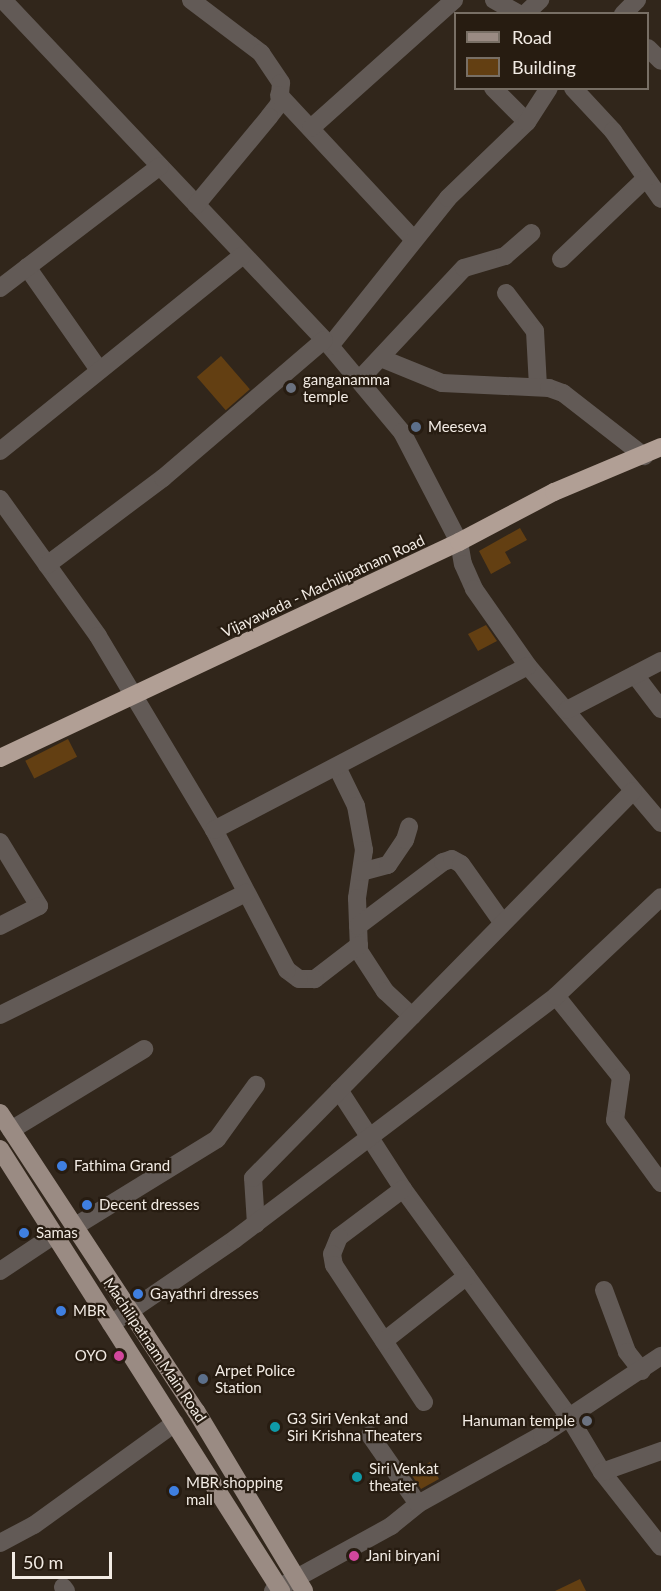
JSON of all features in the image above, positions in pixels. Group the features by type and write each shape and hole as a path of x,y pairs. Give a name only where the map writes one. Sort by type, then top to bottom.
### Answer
{"highway":[{"name":"Vijayawada - Machilipatnam Road","path":"0,758 459,542 554,492 661,447"}],"main road":[{"name":"Machilipatnam Main Road","path":"0,1113 128,1312 196,1411 300,1584"},
{"name":"Machilipatnam Main Road","path":"0,1149 175,1423 278,1590"}],"street":[{"path":"191,0 261,53 277,72 279,95 269,117 196,205"},
{"path":"311,128 454,0"},
{"path":"494,0 515,12"},
{"path":"527,12 540,0"},
{"path":"625,12 637,0"},
{"path":"5,10 160,166 242,256 327,343 402,432 459,542 463,564 474,589 528,666 661,823"},
{"path":"649,49 661,61"},
{"path":"495,90 526,122"},
{"path":"47,565 164,478 327,343 448,198 526,122 548,90"},
{"path":"575,90 613,131 661,199"},
{"path":"279,95 414,240"},
{"path":"0,288 160,166"},
{"path":"561,259 646,178"},
{"path":"360,380 383,359 464,268 505,256 531,233"},
{"path":"0,451 242,256"},
{"path":"27,267 99,370"},
{"path":"506,293 535,331 538,386"},
{"path":"383,359 442,383 538,386 563,393 644,456"},
{"path":"0,499 134,695 214,830 287,970 299,979 315,979 358,935 452,859 461,864 502,922"},
{"path":"567,710 661,661"},
{"path":"214,830 528,666"},
{"path":"635,675 661,709"},
{"path":"337,767 356,806 364,850 358,935 386,991 412,1016"},
{"path":"256,1224 253,1178 633,791"},
{"path":"361,872 388,865 405,840 409,826"},
{"path":"0,842 39,906 0,926"},
{"path":"0,1015 246,893"},
{"path":"111,1324 256,1224 556,996 661,897"},
{"path":"556,996 621,1077 615,1120 659,1175"},
{"path":"11,1130 144,1049"},
{"path":"74,1227 217,1139 256,1085"},
{"path":"339,1090 403,1189 570,1417 602,1472 661,1547"},
{"path":"403,1189 339,1237 332,1254 334,1265 424,1402"},
{"path":"0,1271 54,1235"},
{"path":"384,1341 467,1276"},
{"path":"604,1290 627,1352 642,1371"},
{"path":"278,1590 300,1584 391,1526 418,1504 570,1417 642,1371 661,1356"},
{"path":"0,1543 34,1524 175,1423"},
{"path":"370,1435 418,1504"},
{"path":"602,1472 661,1451"}],"building":[{"path":"221,356 250,389 226,410 197,377"},
{"path":"520,528 527,540 505,552 511,563 491,574 479,551"},
{"path":"486,625 497,641 478,651 468,634"},
{"path":"68,739 77,757 34,779 25,761"},
{"path":"430,1462 439,1479 421,1489 411,1474"},
{"path":"580,1579 586,1591 555,1591"}],"place":[{"name":"ganganamma temple","path":"291,388"},
{"name":"Meeseva","path":"416,427"},
{"name":"Fathima Grand","path":"62,1166"},
{"name":"Decent dresses","path":"87,1205"},
{"name":"Samas","path":"24,1233"},
{"name":"Gayathri dresses","path":"138,1294"},
{"name":"MBR","path":"61,1311"},
{"name":"OYO","path":"119,1356"},
{"name":"Arpet Police Station","path":"203,1379"},
{"name":"Hanuman temple","path":"587,1421"},
{"name":"G3 Siri Venkat and Siri Krishna Theaters","path":"275,1427"},
{"name":"Siri Venkat theater","path":"357,1477"},
{"name":"MBR shopping mall","path":"174,1491"},
{"name":"Jani biryani","path":"354,1556"}]}
